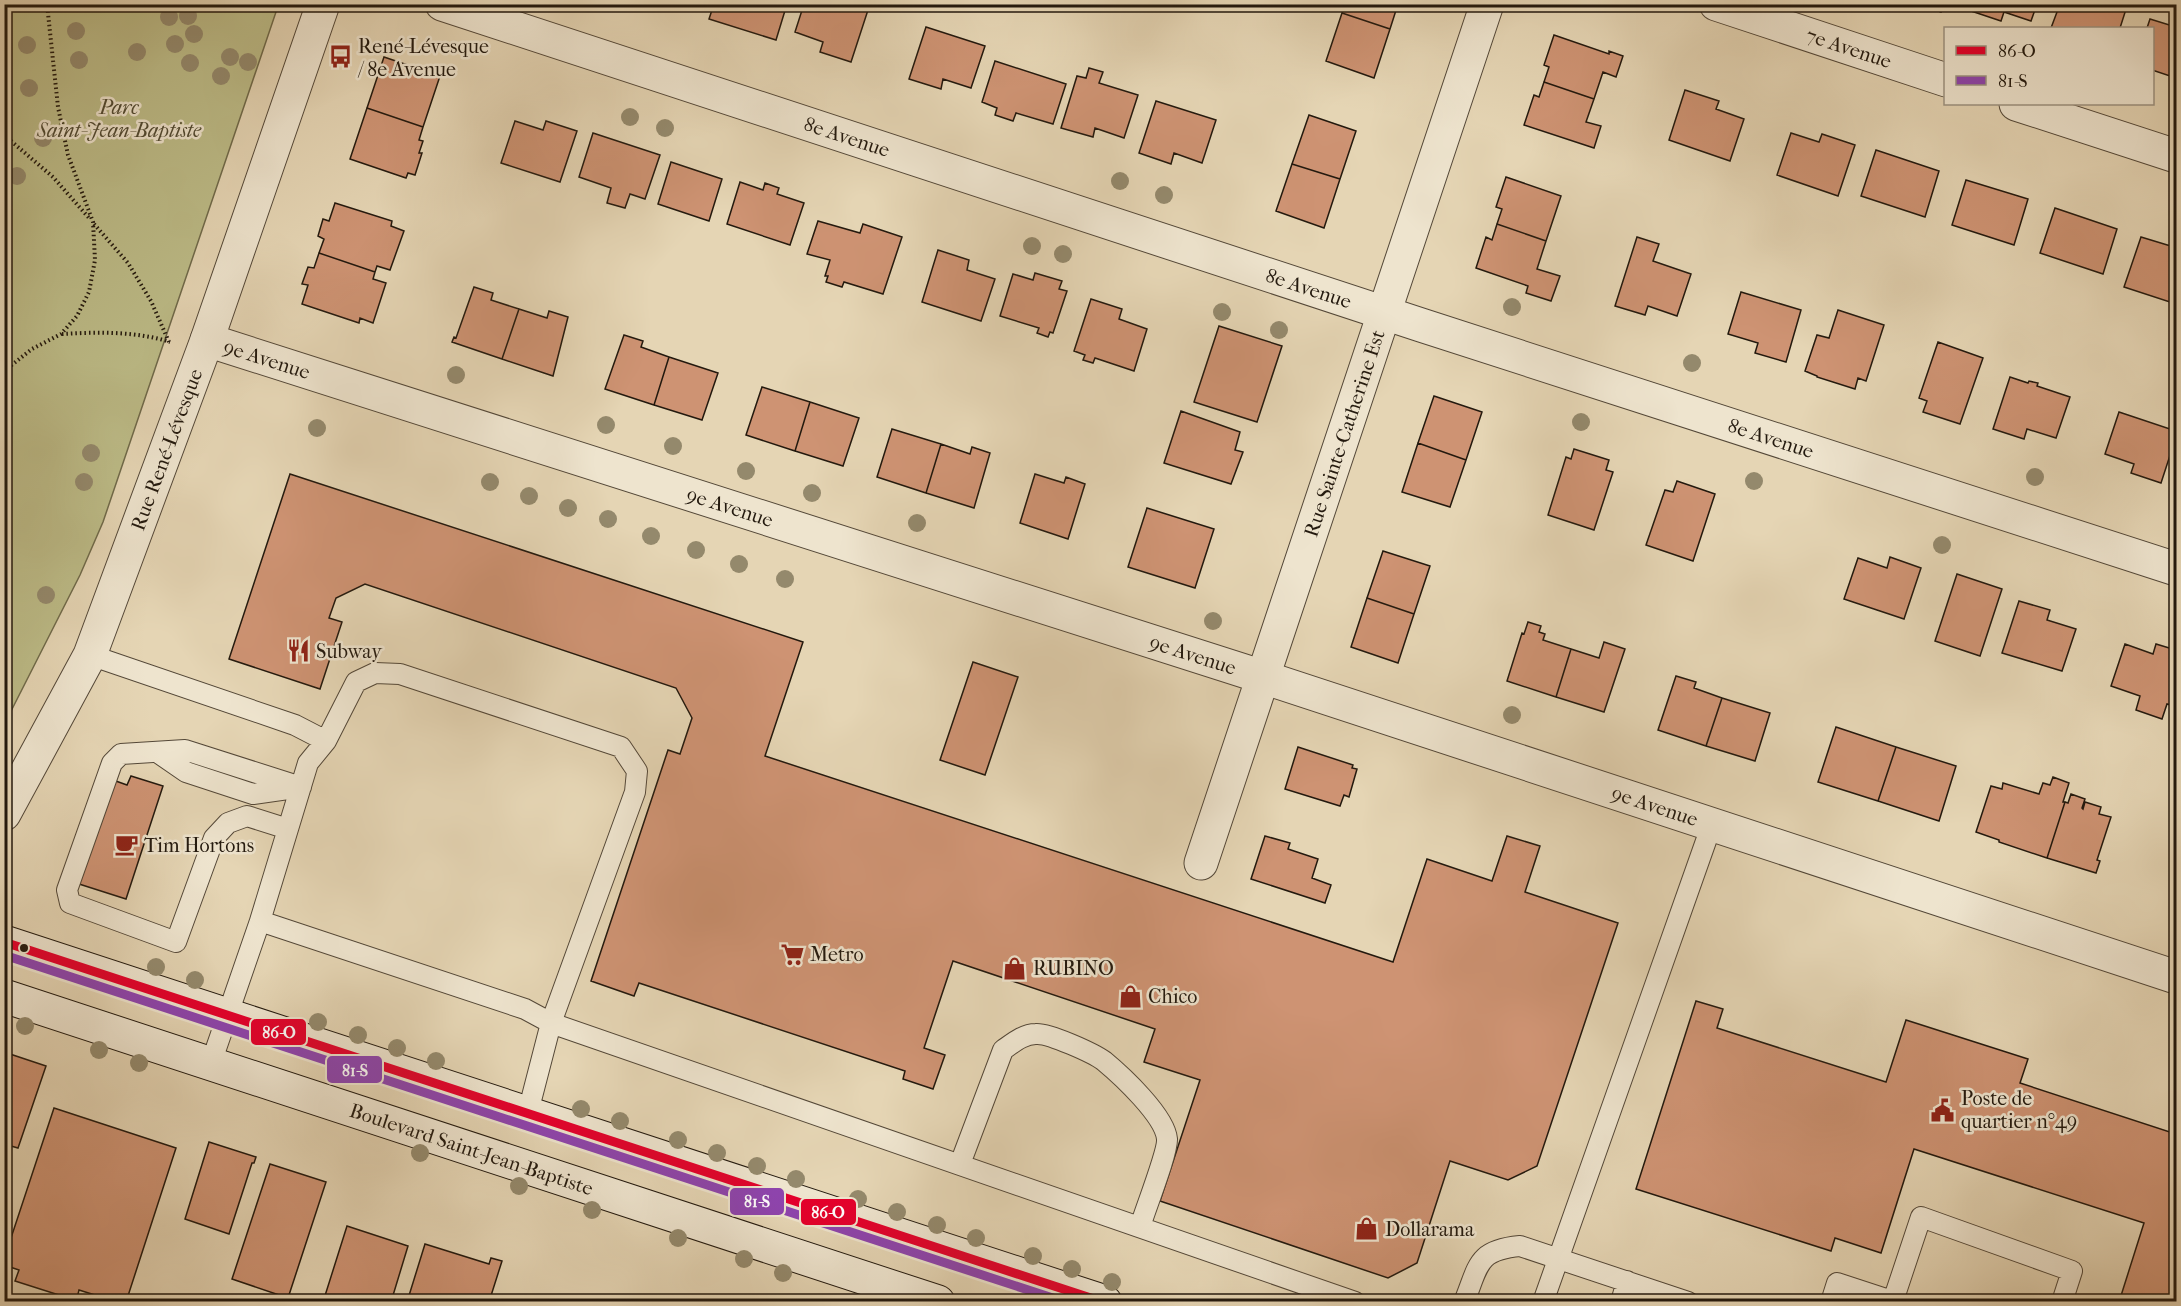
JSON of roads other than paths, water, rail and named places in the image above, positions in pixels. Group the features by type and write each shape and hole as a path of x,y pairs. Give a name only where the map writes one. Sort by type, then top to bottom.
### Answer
{"street":[{"name":"Rue René-Lévesque","path":"4,814 90,655 205,346 323,4"},
{"name":"8e Avenue","path":"442,4 2176,569"},
{"name":"Rue Sainte-Catherine Est","path":"1201,864 1487,4"},
{"name":"7e Avenue","path":"1716,4 1944,79"},
{"path":"2019,105 2176,156"},
{"name":"9e Avenue","path":"205,346 1263,677 2176,977"},
{"path":"4,942 1105,1302"},
{"name":"Boulevard Saint-Jean-Baptiste","path":"4,996 938,1302"},
{"path":"513,1162 528,1112"}],"lane":[{"path":"90,655 295,725 327,741"},
{"path":"211,1063 260,921 308,763 327,741 356,682 375,673 400,674 621,747 637,771 635,792 551,1023 528,1112"},
{"path":"288,829 247,816 228,823 214,838 176,942 70,903 67,890 112,763 121,754 185,750 300,787"},
{"path":"1543,1302 1712,824"},
{"path":"260,921 525,1009 551,1023 1355,1302"},
{"path":"960,1164 1003,1050 1019,1039 1035,1034 1056,1038 1102,1060 1155,1111 1164,1126 1167,1141 1140,1227"},
{"path":"1831,1302 1837,1283 1894,1301 1921,1217 2072,1271 2062,1302"},
{"path":"1464,1302 1482,1258 1500,1248 1520,1246 1688,1302"},
{"path":"1621,1302 1627,1281"}],"place":[{"name":"René-Lévesque / 8e Avenue","path":"340,57"},
{"name":"Subway","path":"298,651"},
{"name":"Tim Hortons","path":"126,845"},
{"name":"Metro","path":"792,954"},
{"name":"RUBINO","path":"1015,968"},
{"name":"Chico","path":"1130,996"},
{"name":"Poste de quartier n°49","path":"1943,1110"},
{"name":"Dollarama","path":"1367,1229"}],"park label":[{"name":"Parc Saint-Jean-Baptiste","path":"119,118"}]}
